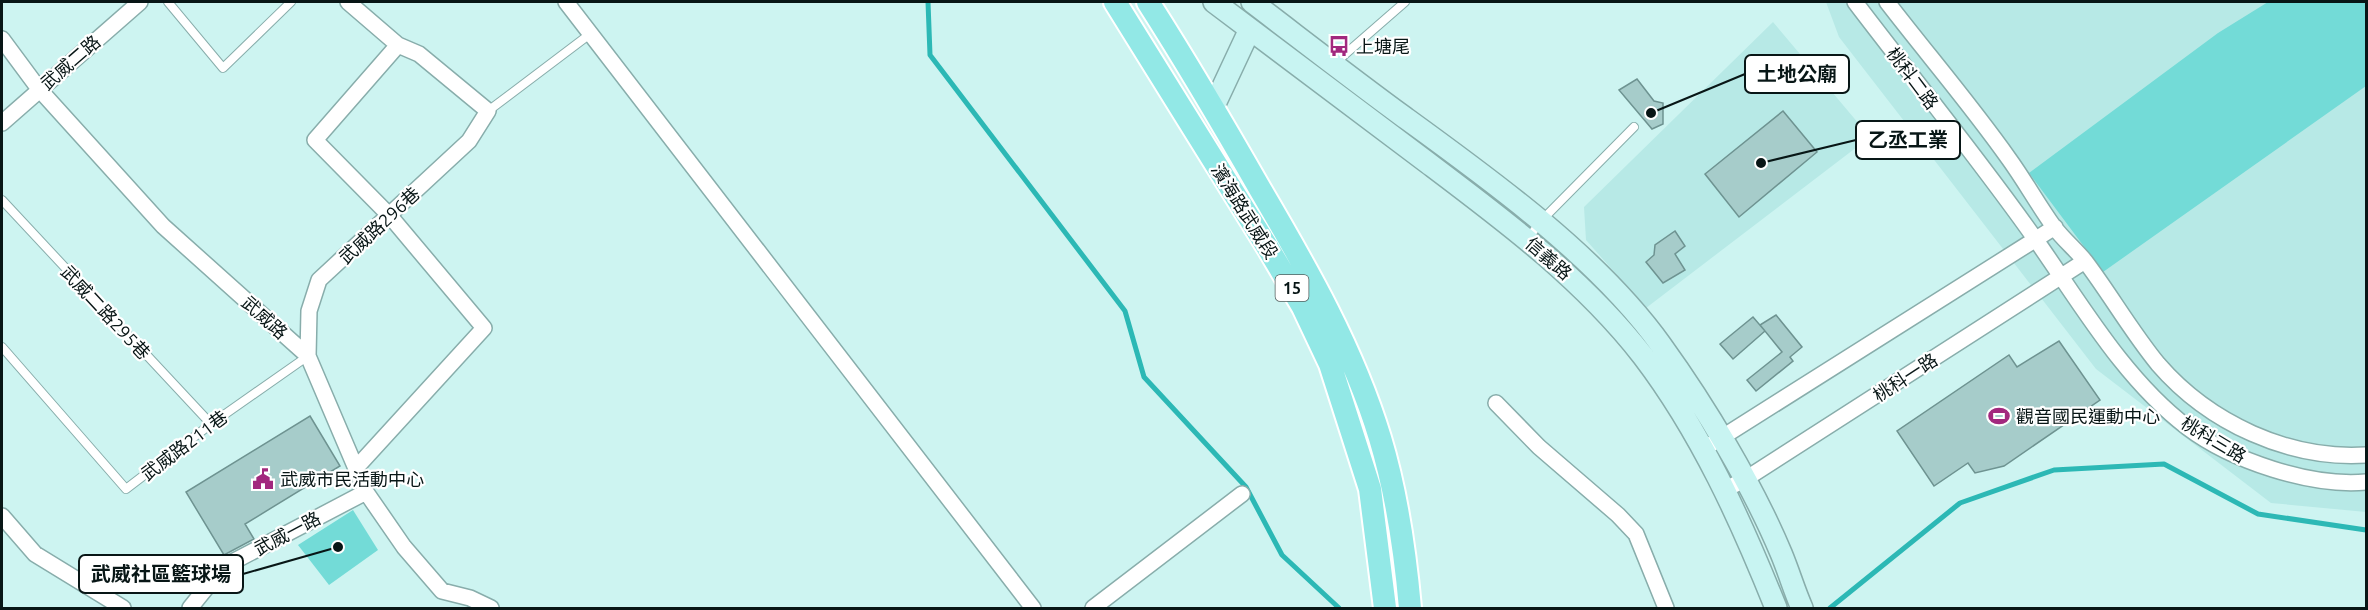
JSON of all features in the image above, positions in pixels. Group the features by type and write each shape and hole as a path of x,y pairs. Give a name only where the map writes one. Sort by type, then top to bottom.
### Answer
{"main road":[{"name":"濱海路武威段","path":"1115,2 1268,248 1303,307 1330,364 1370,489 1384,609"},
{"name":"濱海路武威段","path":"1148,2 1319,290 1364,392 1380,439 1403,535 1410,609"},
{"name":"信義路","path":"1214,2 1527,239 1583,288 1643,356 1702,450 1757,559 1776,609"},
{"name":"信義路","path":"1252,2 1467,161 1540,222 1590,268 1654,336 1744,480 1781,554 1802,608"},
{"path":"1213,108 1250,29"}],"street":[{"name":"武威二路","path":"2,123 140,2"},
{"path":"348,2 398,45 419,54 488,111"},
{"path":"566,2 1033,609"},
{"name":"桃科二路","path":"1855,2 2036,240"},
{"name":"桃科二路","path":"1887,2 2008,158 2055,227"},
{"name":"武威路","path":"2,39 39,89 163,226 308,356 366,492 404,547 442,591 470,598 491,609"},
{"path":"357,468 484,328 390,216 315,140 398,45"},
{"name":"武威路296巷","path":"308,356 309,311 319,280 469,141 488,111"},
{"path":"1702,450 2055,227"},
{"name":"桃科三路","path":"2055,227 2085,261 2159,364 2187,392 2222,418 2251,433 2300,450 2340,456 2367,455"},
{"name":"桃科三路","path":"2036,240 2061,277 2148,390 2188,428 2252,462 2283,474 2322,480 2367,482"},
{"name":"桃科一路","path":"1724,490 1744,480 2085,261"},
{"path":"1496,403 1539,447 1618,515 1636,534 1666,609"},
{"name":"武威一路","path":"190,609 223,567 366,492"},
{"path":"1094,609 1242,494"},
{"path":"2,516 35,555 123,609"}],"lane":[{"path":"168,2 224,68 291,2"},
{"path":"1334,64 1405,2"},
{"path":"488,111 590,34"},
{"path":"1527,239 1540,222 1634,127"},
{"name":"武威二路295巷","path":"2,200 211,424"},
{"name":"武威路211巷","path":"2,347 126,489 211,424 308,356"}],"shaded area":[{"path":"1826,2 2366,2 2366,512 2271,503 2096,369 1839,37"},
{"path":"2268,2 2366,2 2366,86 2103,272 2029,173 2218,33"},
{"path":"1773,22 1870,137 1646,308 1586,240 1584,207"},
{"path":"353,510 378,550 329,585 298,545"}],"building":[{"path":"1637,79 1654,101 1663,103 1663,124 1652,129 1619,90"},
{"path":"1783,111 1817,152 1739,217 1705,174"},
{"path":"1675,231 1685,246 1675,254 1685,270 1663,283 1646,262 1654,255 1655,245"},
{"path":"1776,315 1802,347 1790,357 1793,361 1756,391 1747,380 1782,352 1760,325"},
{"path":"1753,317 1765,331 1733,359 1720,344"},
{"name":"觀音國民運動中心","path":"2059,341 2100,400 2004,466 1975,473 1968,463 1934,486 1897,431 2009,355 2017,367"},
{"name":"武威市民活動中心","path":"310,416 340,466 245,524 254,539 224,555 186,492"}],"waterway":[{"path":"928,2 930,55 1125,311 1144,377 1246,487 1282,555 1339,608"},
{"path":"1830,608 1960,503 2054,470 2164,464 2258,514 2366,530"}],"place":[{"name":"上塘尾","path":"1339,46"},
{"name":"土地公廟","path":"1651,113"},
{"name":"乙丞工業","path":"1761,163"},
{"name":"觀音國民運動中心","path":"1999,416"},
{"name":"武威市民活動中心","path":"263,479"},
{"name":"武威社區籃球場","path":"338,547"}]}
